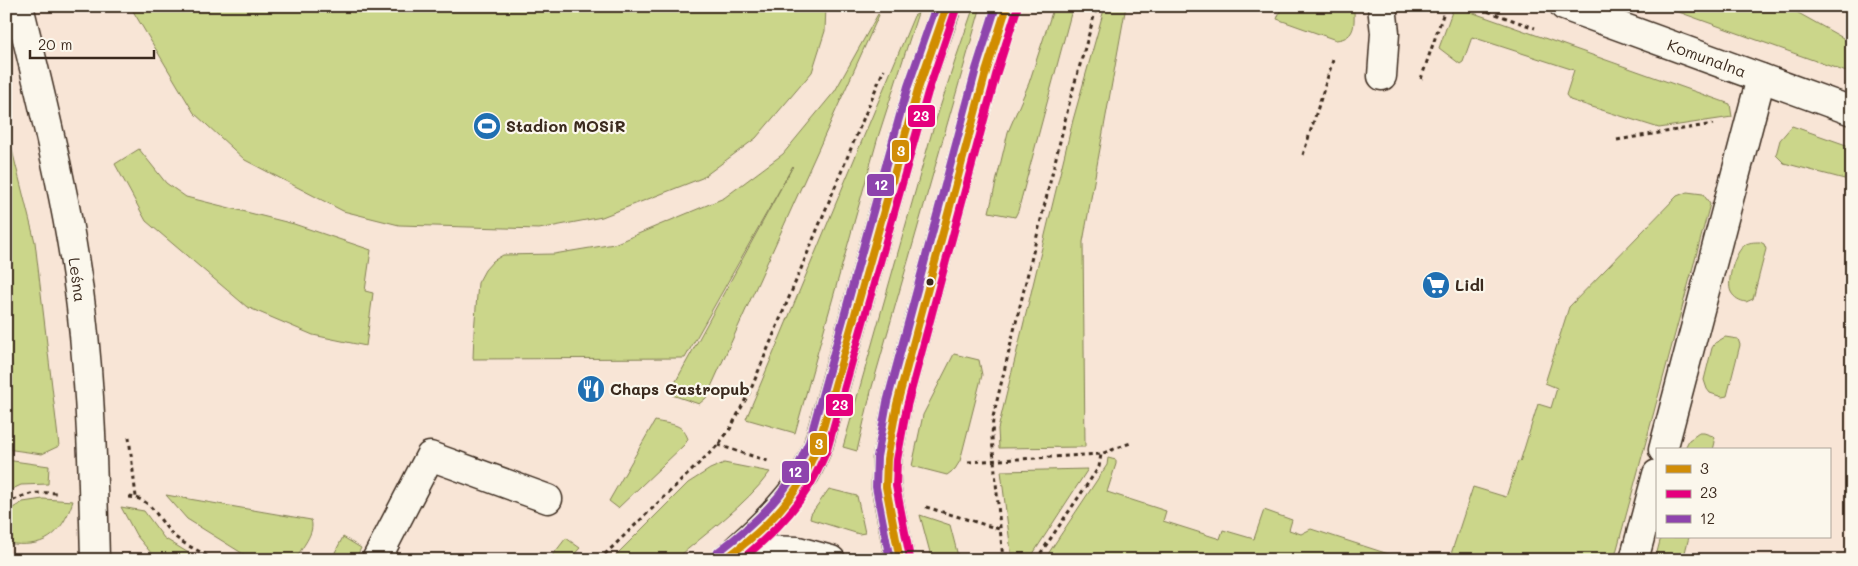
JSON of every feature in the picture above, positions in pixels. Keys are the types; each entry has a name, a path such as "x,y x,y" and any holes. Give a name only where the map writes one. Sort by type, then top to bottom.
{"main road":[{"name":"Leśna","path":"19,6 68,219 81,306 94,473 95,560"},
{"path":"725,559 766,524 788,498 806,472 818,446 918,89 947,6"},
{"path":"900,560 886,488 887,458 897,404 986,72 1007,6"},
{"path":"1382,6 1385,33 1382,76"},
{"name":"Komunalna","path":"1564,6 1852,111"},
{"path":"1664,448 1761,78"},
{"path":"376,560 430,456 548,499"},
{"path":"1634,560 1656,478"},
{"path":"725,559 760,550 798,551 831,560"}],"path":[{"path":"1003,560 992,438 992,416 1071,96 1097,6"},
{"path":"1421,79 1446,6"},
{"path":"1303,155 1333,60"},
{"path":"599,560 718,445 730,429 751,389 888,61"},
{"path":"1616,140 1751,118"},
{"path":"130,442 136,497 147,502 162,523 176,537 215,560"},
{"path":"968,462 1100,454 1133,442"},
{"path":"1036,560 1099,467 1100,454"},
{"path":"6,504 24,494 43,492"}],"green space":[{"name":"Stadion MOSiR","path":"130,6 826,6 825,31 812,72 756,138 702,178 602,217 539,229 399,225 343,211 245,160 194,113"},
{"path":"974,6 981,6 872,387 857,451 843,447 932,132"},
{"path":"1054,6 1073,6 1018,211 1015,217 989,212 1008,132 1029,83"},
{"path":"1105,6 1126,6 1083,242 1085,447 999,448 998,429 1073,120"},
{"path":"1282,6 1354,6 1353,29 1348,36 1336,40 1277,19"},
{"path":"1454,6 1730,104 1732,117 1659,128 1570,100 1566,95 1574,70 1472,37 1463,62 1460,64 1439,48"},
{"path":"1662,6 1790,6 1794,8 1793,10 1852,43 1852,74"},
{"path":"918,13 878,137 795,433 746,419 914,16"},
{"path":"878,14 706,398 699,404 669,394 793,166 685,358 473,359 478,283 485,270 493,261 503,255 554,254 614,244 724,198 783,154 835,91"},
{"path":"6,126 35,242 59,446 42,454 6,449"},
{"path":"1792,126 1852,147 1852,181 1784,163 1776,155 1780,140"},
{"path":"139,149 166,183 186,197 294,224 371,250 365,291 373,293 366,346 313,335 247,307 146,221 115,164"},
{"path":"1687,192 1703,194 1710,204 1614,560 1449,560 1473,487 1506,497 1518,461 1520,462 1538,404 1551,408 1557,388 1545,383 1569,307 1677,196"},
{"path":"1760,242 1764,244 1766,249 1753,299 1744,302 1735,298 1731,292 1732,267 1741,248 1750,243"},
{"path":"1725,337 1738,339 1740,345 1727,396 1722,397 1710,393 1704,380 1712,348 1715,343"},
{"path":"954,354 979,360 982,375 960,461 955,469 947,475 912,466 923,415"},
{"path":"655,421 679,427 688,439 618,508 609,501"},
{"path":"1699,433 1704,433 1713,436 1715,442 1714,448 1685,448 1689,440"},
{"path":"1108,458 1116,460 1116,464 1107,492 1166,511 1163,521 1220,539 1223,530 1254,539 1264,510 1292,520 1289,530 1301,534 1311,529 1407,560 1044,560 1107,465"},
{"path":"6,460 49,466 48,484 21,485 6,492"},
{"path":"724,463 770,472 749,496 675,560 611,560 688,483 710,469"},
{"path":"1088,469 1029,560 1012,560 1001,471"},
{"path":"829,489 857,496 865,533 859,534 810,519 811,514"},
{"path":"166,495 311,520 310,535 295,560 253,560 187,519"},
{"path":"43,499 73,501 63,523 57,531 41,542 31,544 6,543 6,512 23,502"},
{"path":"121,507 144,511 164,538 200,560 157,560 136,535"},
{"path":"920,515 950,525 959,560 932,560"},
{"path":"343,537 361,548 355,560 331,560"},
{"path":"566,538 580,548 569,560 549,560"},
{"path":"1661,538 1689,538 1683,560 1655,560"}],"transit line":[{"name":"12","path":"718,552 749,527 785,489 797,469 809,442 908,86 936,6"},
{"name":"3","path":"724,560 756,534 785,504 803,477 818,446 918,89 947,6"},
{"name":"12","path":"890,560 876,487 877,457 887,402 976,69 996,6"},
{"name":"3","path":"900,560 886,487 887,459 897,404 986,72 1007,6"},
{"name":"23","path":"741,560 769,535 794,508 811,483 827,450 928,92 956,9"},
{"name":"23","path":"910,558 896,486 897,460 907,406 996,75 1017,9"}],"place":[{"name":"Stadion MOSiR","path":"487,126"},
{"name":"Lidl","path":"1436,285"},
{"name":"Chaps Gastropub","path":"591,389"}]}
